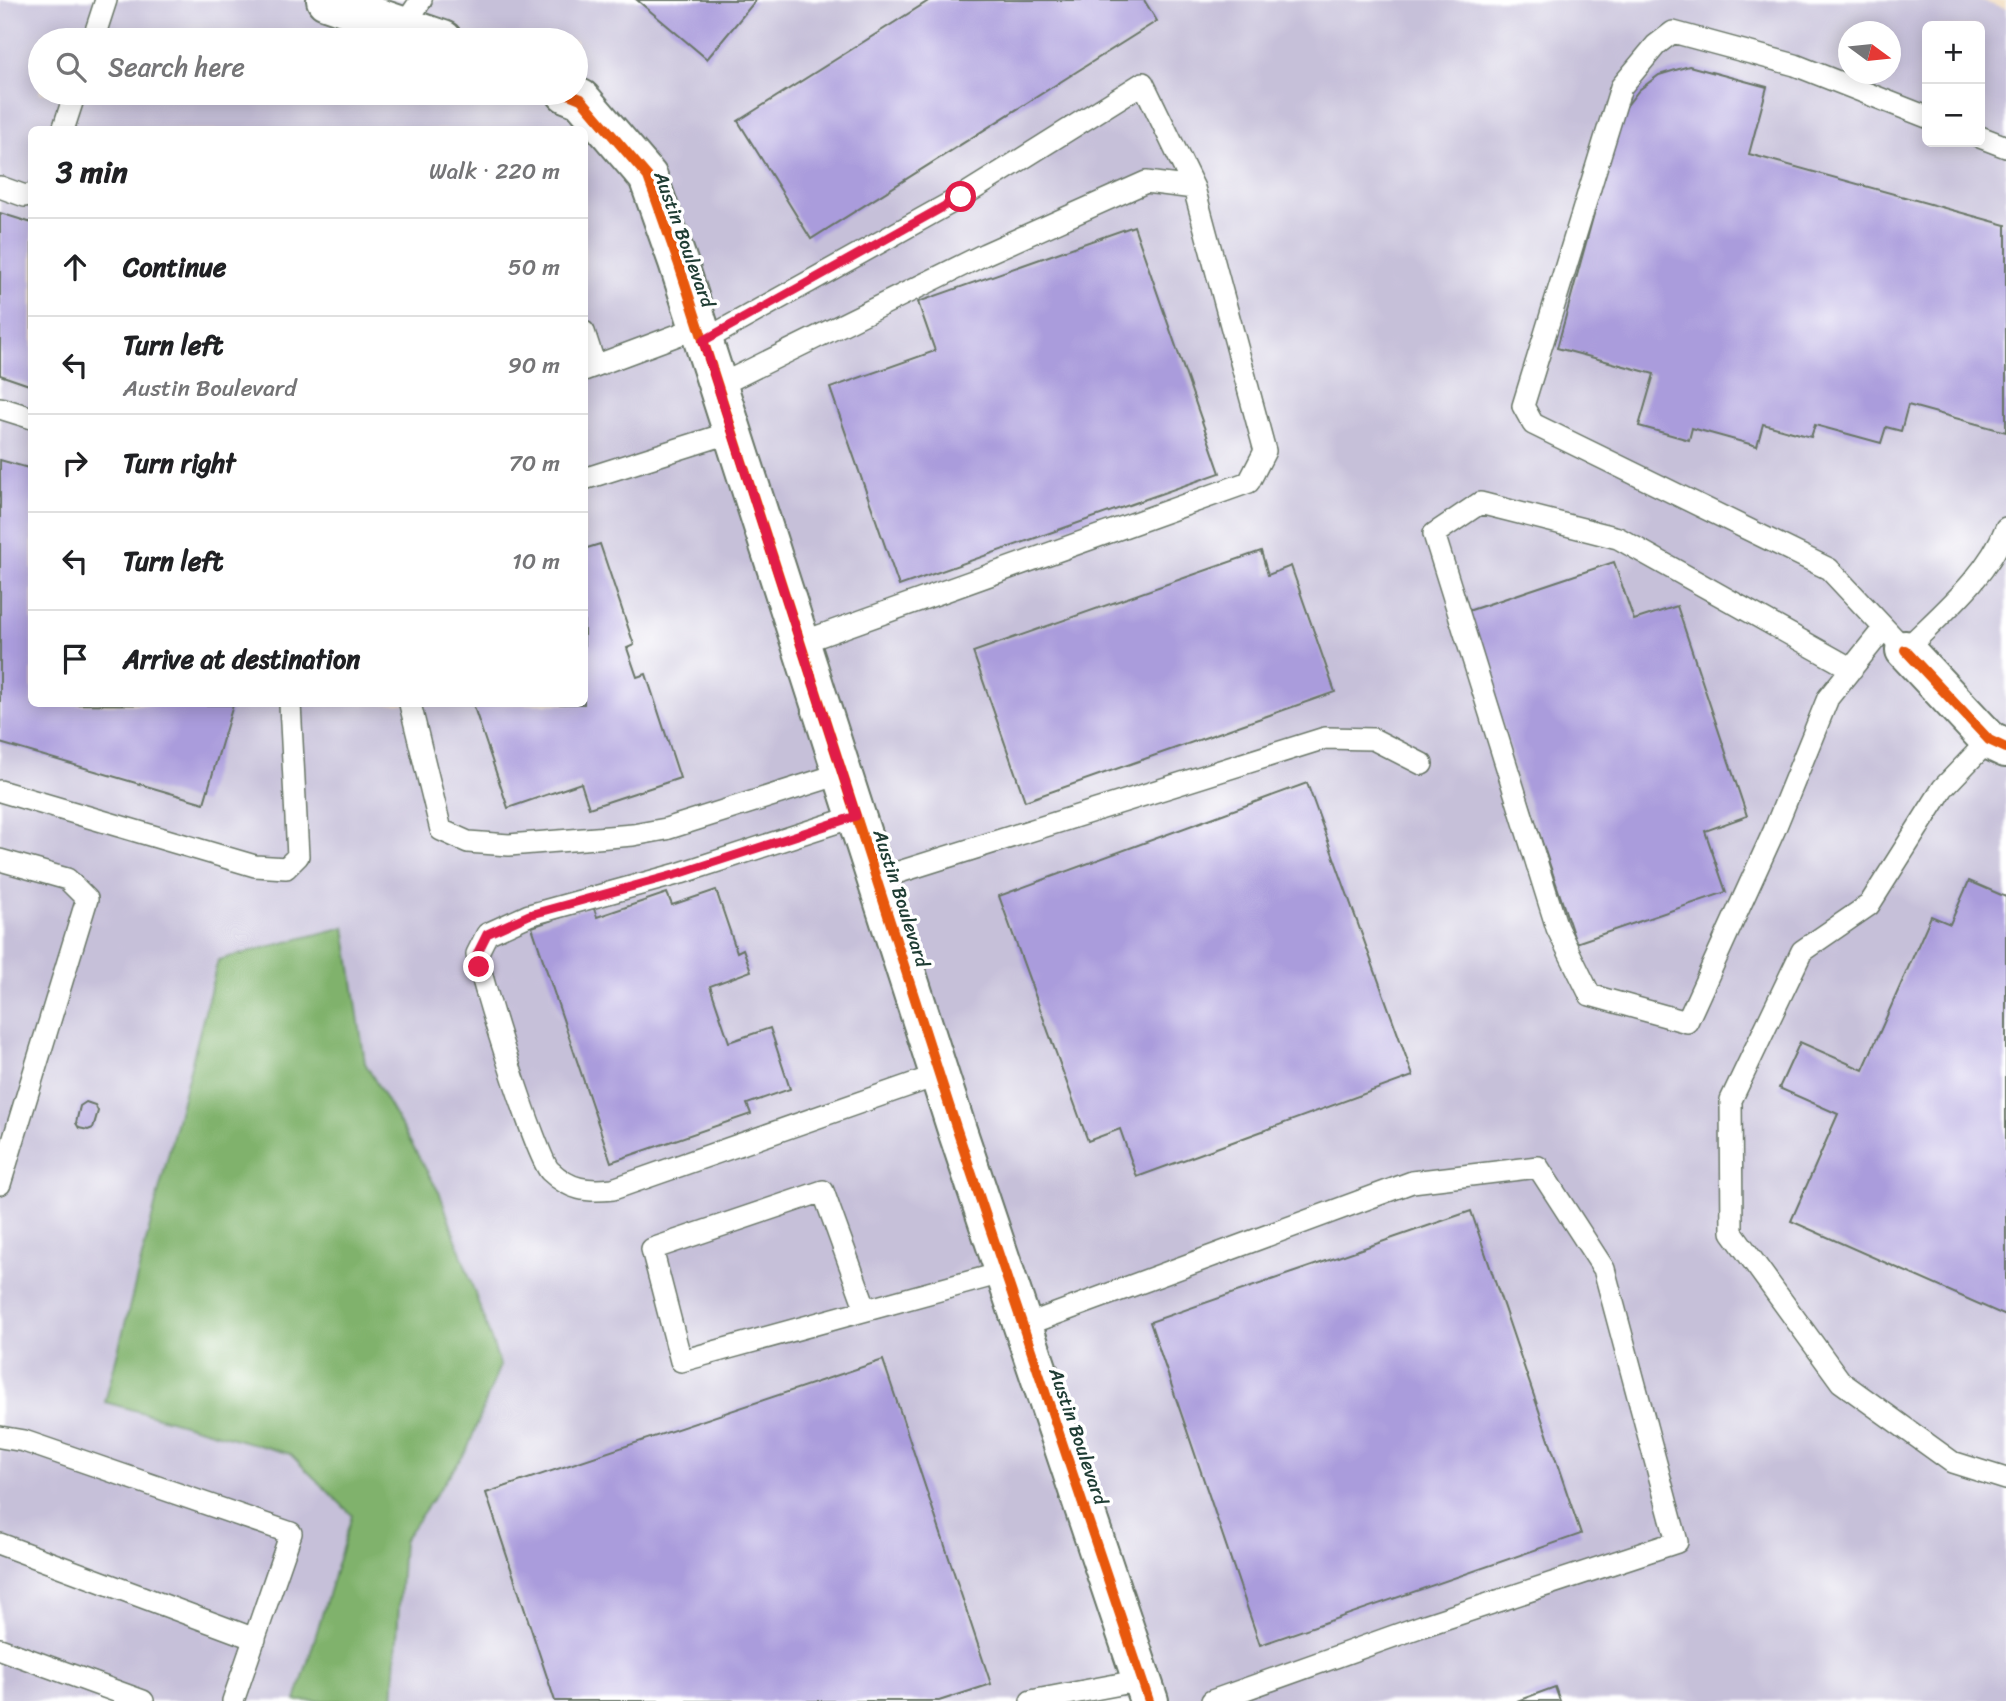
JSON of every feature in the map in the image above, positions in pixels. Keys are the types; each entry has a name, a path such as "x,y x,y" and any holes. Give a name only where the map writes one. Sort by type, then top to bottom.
{"street":[{"path":"326,0 412,13 429,28"},
{"name":"Austin Boulevard","path":"586,105 648,177 1005,1272 1146,1690"},
{"path":"1895,639 1997,744"}],"lane":[{"path":"97,28 106,0"},
{"path":"1895,639 1829,569 1533,424 1523,406 1621,87 1656,45 1673,32 1795,65 1922,115"},
{"path":"590,368 701,334 961,197 1143,83 1194,188 1265,451 1249,482 800,643"},
{"path":"64,126 71,105"},
{"path":"1985,139 2006,147"},
{"path":"718,386 985,254 1146,182 1194,188"},
{"path":"0,187 28,195"},
{"path":"0,408 28,417"},
{"path":"588,478 732,432"},
{"path":"1852,669 1618,538 1480,503 1434,534 1557,928 1590,995 1687,1022 1774,831 1828,698 1852,669 1962,593 1999,545 2006,528"},
{"path":"0,791 256,866 286,868 298,856 290,707"},
{"path":"411,707 441,830 468,842 509,845 666,829 843,774"},
{"path":"877,879 1325,738 1373,738 1422,764"},
{"path":"1997,744 1943,788 1869,905 1802,951 1731,1100 1732,1232 1841,1382 1952,1462 2006,1479"},
{"path":"856,816 681,873 529,915 487,934 477,954 494,1018 547,1169 569,1187 588,1192 613,1189 941,1074"},
{"path":"0,860 67,879 88,899 0,1184"},
{"path":"1023,1326 1412,1182 1538,1167 1604,1269 1677,1542 1422,1626 1212,1701"},
{"path":"866,1310 823,1191 652,1249 681,1361 1005,1272"},
{"path":"0,1437 24,1441 291,1533 233,1701"},
{"path":"0,1544 255,1639"},
{"path":"0,1649 143,1701"},
{"path":"1031,1701 1146,1690"}],"shaded area":[{"path":"0,0 1977,0 2006,9 2006,1701 0,1701"}],"green space":[{"path":"345,927 365,1063 440,1194 500,1365 467,1450 403,1541 393,1701 296,1701 352,1515 290,1454 105,1402 218,960"}],"building":[{"path":"637,0 756,0 707,59"},
{"path":"930,0 1144,0 1157,21 811,239 738,121"},
{"path":"1689,66 1767,87 1749,154 2006,225 2006,432 1908,405 1901,431 1886,427 1881,443 1815,425 1811,437 1763,424 1757,446 1692,428 1689,440 1639,426 1654,374 1557,348 1622,112 1639,90 1659,75"},
{"path":"0,213 28,222 28,385 0,375"},
{"path":"1134,226 1220,473 899,586 830,388 935,351 918,302"},
{"path":"0,460 28,468 28,707 232,707 204,803 0,743"},
{"path":"600,544 634,645 627,648 637,677 646,674 680,778 589,808 581,783 508,808 474,707 588,707 588,548"},
{"path":"1261,551 1268,575 1291,566 1335,692 1025,801 973,652"},
{"path":"1614,562 1634,620 1677,606 1747,816 1705,831 1726,892 1576,943 1465,612"},
{"path":"1307,783 1413,1076 1137,1177 1120,1129 1088,1141 999,896"},
{"path":"1969,881 2006,897 2006,1316 1791,1221 1838,1114 1779,1088 1800,1042 1863,1070 1931,916 1950,924"},
{"path":"716,890 737,952 743,949 751,971 710,986 729,1042 770,1028 790,1089 747,1104 751,1114 611,1162 532,927 593,906 597,917 667,893 672,905"},
{"path":"86,1102 95,1105 98,1111 93,1128 88,1130 79,1128 76,1123 80,1106"},
{"path":"1471,1211 1581,1534 1260,1645 1150,1322"},
{"path":"883,1360 991,1684 939,1701 555,1701 486,1493"},
{"path":"1555,1687 1560,1701 1517,1701"}],"cycle path":[{"path":"586,105 648,177 678,262 957,1130 1149,1701"},
{"path":"1905,650 1989,740 2006,748"}],"route":[{"path":"479,967 477,954 487,934 529,915 681,873 856,816 703,341 794,293 961,197"}]}
